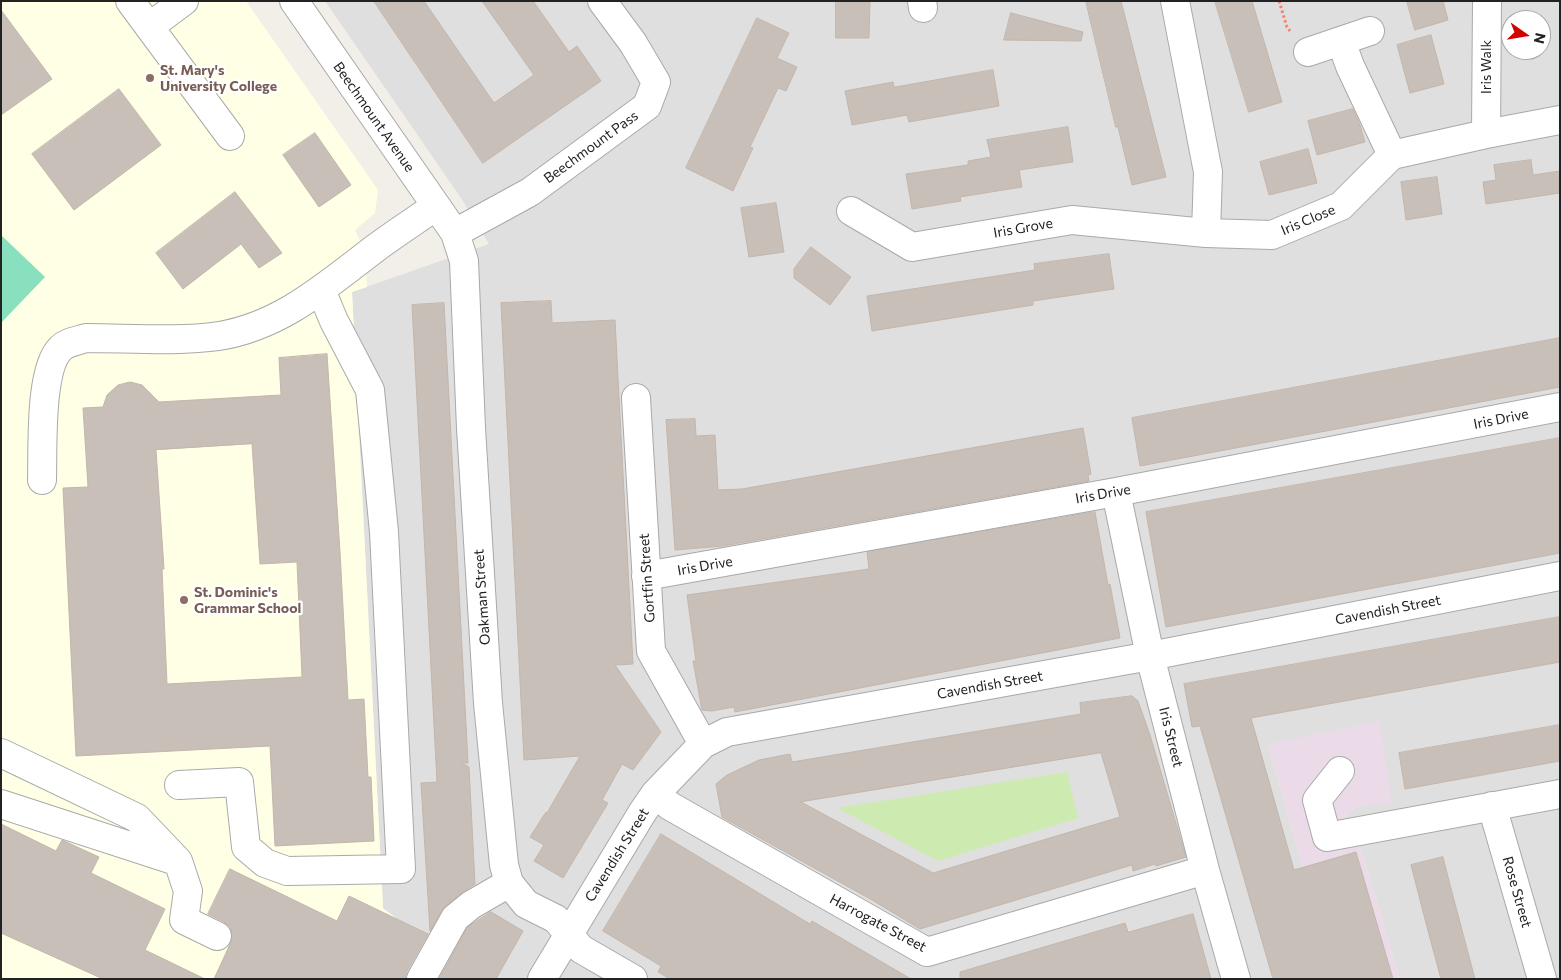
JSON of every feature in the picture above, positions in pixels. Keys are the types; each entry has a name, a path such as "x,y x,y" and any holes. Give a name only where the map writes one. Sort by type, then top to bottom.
{"street":[{"path":"130,1 230,136"},
{"path":"148,27 184,1"},
{"name":"Beechmount Avenue","path":"294,1 455,233"},
{"name":"Beechmount Pass","path":"455,233 530,192 647,106 656,82 633,43 602,1"},
{"path":"1175,1 1208,172 1206,233"},
{"name":"Iris Walk","path":"1486,134 1487,1"},
{"path":"1308,52 1370,31"},
{"path":"1341,41 1350,66 1392,155 1560,120"},
{"name":"Iris Close","path":"1206,233 1272,235 1341,206 1392,155"},
{"path":"42,480 45,393 52,359 61,348 86,338 188,338 220,336 268,322 322,290 377,247 436,206"},
{"name":"Iris Grove","path":"852,211 912,247 1072,220 1206,233"},
{"name":"Oakman Street","path":"455,233 464,261 471,428 488,703 504,865 509,883 526,904 556,919 581,949 633,979"},
{"path":"179,784 240,782 246,847 265,863 287,870 401,869 384,532 370,390 334,321 322,290"},
{"name":"Gortfin Street","path":"636,398 651,650 703,744"},
{"name":"Iris Drive","path":"646,576 1116,492 1560,407"},
{"name":"Iris Street","path":"1116,492 1150,656 1236,979"},
{"name":"Cavendish Street","path":"542,979 568,933 655,794 703,744 727,732 1150,656 1560,576"},
{"path":"1,753 137,818 178,861 188,892 184,920 217,936"},
{"path":"1340,771 1317,800 1327,837 1560,794"},
{"name":"Harrogate Street","path":"655,794 670,806 927,952 1206,870"},
{"path":"1,804 178,861"},
{"name":"Rose Street","path":"1492,806 1542,979"},
{"path":"421,979 455,918 471,905 509,883"}],"shaded area":[{"name":"St. Dominic's Grammar School","path":"1,1 246,1 378,190 375,213 355,230 365,252 367,287 352,292 383,908 418,935 395,979 1,979"},
{"path":"325,1 1560,1 1560,979 1400,979 1362,853 1344,817 1357,807 1268,744 1334,979 395,979 383,908 352,292 489,244 461,198"},
{"path":"1379,721 1392,803 1357,807 1344,817 1362,853 1400,979 1334,979 1268,744"}],"green space":[{"path":"1,235 45,277 1,323"},
{"path":"1067,772 1078,818 938,861 837,808"}],"building":[{"path":"374,1 424,1 494,103 534,75 482,1 533,1 569,52 577,46 601,81 483,163"},
{"path":"836,1 870,1 869,38 836,38"},
{"path":"1086,1 1121,1 1166,177 1132,185"},
{"path":"1215,1 1252,1 1282,102 1249,112"},
{"path":"1407,1 1443,1 1448,20 1415,30"},
{"path":"1,10 52,79 1,115"},
{"path":"1011,13 1083,32 1081,41 1004,40"},
{"path":"757,18 789,33 777,58 797,67 786,91 778,88 750,147 753,148 733,191 686,168"},
{"path":"1431,35 1444,84 1410,93 1397,45"},
{"path":"993,70 999,106 909,122 907,115 852,125 845,91 893,82 894,87"},
{"path":"119,89 161,145 74,210 32,154"},
{"path":"1353,109 1365,142 1317,155 1308,121"},
{"path":"1068,127 1073,162 1019,170 1022,187 960,197 961,201 912,209 906,174 968,165 968,161 991,157 987,140"},
{"path":"315,133 351,185 319,207 283,155"},
{"path":"1308,149 1317,183 1269,195 1260,162"},
{"path":"1531,160 1533,175 1560,171 1560,193 1486,204 1483,182 1496,180 1494,165"},
{"path":"1437,177 1442,214 1406,220 1401,182"},
{"path":"235,192 282,253 259,268 241,244 183,289 156,253"},
{"path":"776,203 784,252 749,257 741,208"},
{"path":"811,247 851,277 830,305 794,278 794,269"},
{"path":"1109,254 1114,289 1033,301 1033,305 872,331 867,296 1035,270 1034,264"},
{"path":"551,301 552,323 615,320 633,664 615,665 661,732 633,770 622,764 602,800 608,803 563,878 534,861 544,845 530,837 547,813 580,756 524,760 501,303"},
{"path":"444,303 468,763 462,763 469,767 475,884 445,906 430,931 421,783 437,782 412,305"},
{"path":"1560,338 1560,387 1140,466 1132,418"},
{"path":"327,354 348,700 364,699 368,777 371,777 374,841 275,846 270,746 76,756 63,488 88,487 83,408 103,407 107,395 118,385 130,382 142,385 159,402 281,395 279,358","holes":["252,444 260,564 297,562 302,677 167,684 162,569 164,569 156,450"]},
{"path":"695,419 696,436 715,435 718,490 742,489 1083,428 1091,474 1088,475 1089,481 723,546 675,550 666,420"},
{"path":"1560,438 1560,553 1166,627 1146,512"},
{"path":"1095,512 1120,638 735,712 734,707 712,711 702,710 693,661 696,661 687,595 869,569 867,552"},
{"path":"1560,617 1560,662 1251,718 1294,870 1356,852 1393,979 1273,979 1200,726 1192,727 1184,684"},
{"path":"1132,696 1138,701 1186,857 1133,871 1132,865 920,929 872,900 722,817 716,784 727,775 759,760 790,754 792,762 1081,714 1080,703","holes":["1101,753 1120,817 933,873 801,802"]},
{"path":"1560,725 1560,761 1405,789 1399,753"},
{"path":"1,824 56,851 62,840 99,857 91,873 165,909 145,950 205,979 103,979 1,933"},
{"path":"661,834 810,924 812,921 911,979 670,979 658,972 661,966 603,931"},
{"path":"1443,857 1475,979 1441,979 1427,927 1411,865"},
{"path":"230,869 337,921 349,896 428,934 407,971 405,979 214,979 231,942 232,934 230,927 224,922 208,914"},
{"path":"491,912 523,931 496,979 439,979 467,928"},
{"path":"1193,914 1211,979 960,979 960,972 1125,923 1128,932"}],"place":[{"name":"St. Mary's University College","path":"150,78"},
{"name":"St. Dominic's Grammar School","path":"184,600"}]}
